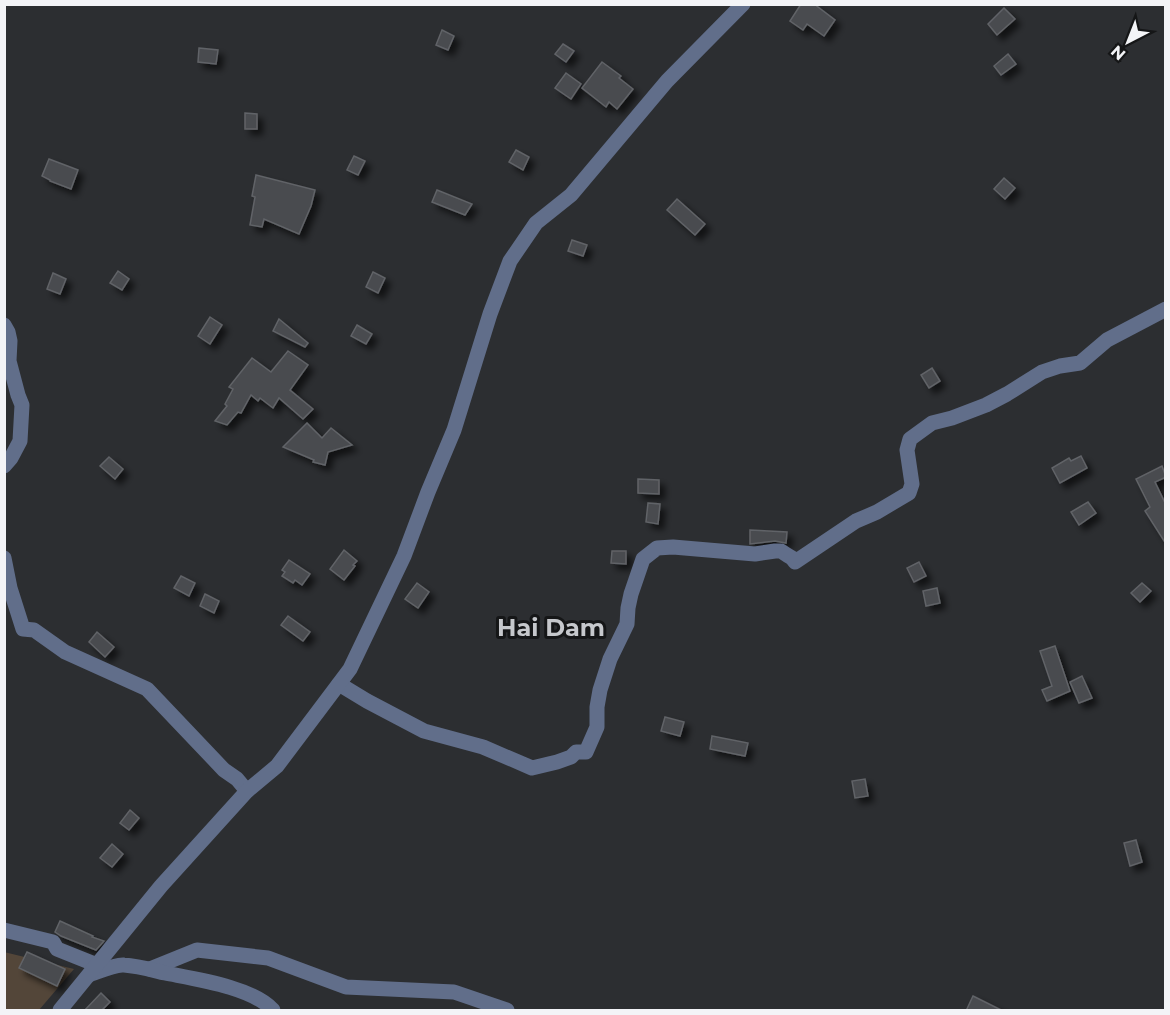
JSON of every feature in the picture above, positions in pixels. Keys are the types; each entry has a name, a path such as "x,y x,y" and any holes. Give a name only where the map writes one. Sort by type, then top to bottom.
{"street":[{"path":"60,1011 161,886 247,791 277,766 350,669 404,556 454,430 490,314 510,261 536,223 571,195 668,81 743,4"},
{"path":"339,684 424,731 483,747 532,768 571,757 576,752 586,752 597,727 600,690 610,659 627,624 631,594 643,559 657,548 674,547 755,554 781,551 795,562 856,521 877,512 909,493 912,484 907,450 910,439 932,423 986,405 1042,372 1080,363 1107,340 1166,309"},
{"path":"4,325 10,341 9,361 22,405 20,441 4,466"},
{"path":"4,558 10,588 23,629 34,630 65,652 147,689 247,791"},
{"path":"4,930 53,942 57,949 93,970 122,964 228,986 269,1005 273,1011"},
{"path":"150,969 197,950 268,958 346,987 454,992 507,1011"}],"shaded area":[{"path":"4,952 74,969 39,1010 5,1010"}],"building":[{"path":"801,4 814,4 835,20 824,36 807,24 803,30 790,21"},
{"path":"1004,8 1015,19 997,35 988,24"},
{"path":"442,30 454,36 448,50 436,45"},
{"path":"563,44 574,51 566,62 555,54"},
{"path":"199,48 218,50 216,64 198,62"},
{"path":"1008,54 1016,64 1001,75 994,66"},
{"path":"602,62 621,76 619,78 633,89 617,109 609,102 606,107 582,88"},
{"path":"566,73 581,84 571,99 555,88"},
{"path":"245,113 257,114 257,129 245,129"},
{"path":"516,150 529,157 523,170 509,162"},
{"path":"354,156 365,161 358,175 347,170"},
{"path":"49,159 78,170 71,189 42,176"},
{"path":"256,175 315,190 299,234 264,219 262,227 250,225"},
{"path":"1004,178 1015,188 1005,199 994,189"},
{"path":"437,190 472,204 465,215 432,202"},
{"path":"677,199 705,224 695,235 667,210"},
{"path":"572,240 587,245 583,256 568,251"},
{"path":"118,271 129,279 122,290 110,283"},
{"path":"373,272 385,278 378,293 366,287"},
{"path":"53,273 66,279 60,294 47,289"},
{"path":"210,317 222,325 210,344 198,336"},
{"path":"279,319 308,343 305,347 273,331"},
{"path":"357,325 372,334 366,344 351,336"},
{"path":"288,351 308,365 290,390 313,409 303,419 279,398 273,408 260,398 258,401 251,395 241,413 238,412 227,425 215,421 227,406 225,404 233,389 229,387 252,358 271,372"},
{"path":"932,368 940,381 929,388 921,375"},
{"path":"307,423 322,438 331,428 352,445 328,452 325,465 313,462 314,460 283,447"},
{"path":"1081,456 1087,468 1060,483 1052,468 1069,458 1071,461"},
{"path":"109,457 123,469 115,479 100,466"},
{"path":"1162,466 1166,477 1155,482 1166,505 1166,544 1145,511 1150,507 1136,479"},
{"path":"638,479 659,480 659,494 638,493"},
{"path":"1088,502 1096,513 1079,525 1071,512"},
{"path":"648,503 660,504 658,524 646,522"},
{"path":"750,530 787,532 786,543 775,541 750,544"},
{"path":"344,550 357,561 344,580 330,569"},
{"path":"612,551 626,551 626,564 611,563"},
{"path":"289,560 310,574 302,585 295,580 293,583 282,576 285,572 282,570"},
{"path":"919,562 926,576 914,582 907,568"},
{"path":"181,576 195,583 189,596 174,588"},
{"path":"417,583 429,592 418,608 405,599"},
{"path":"1142,583 1151,591 1140,602 1131,593"},
{"path":"937,588 940,603 926,606 923,591"},
{"path":"205,594 219,601 214,613 200,606"},
{"path":"288,616 310,632 303,641 281,625"},
{"path":"97,632 114,647 105,657 89,642"},
{"path":"1055,646 1070,691 1047,701 1042,690 1052,686 1040,651"},
{"path":"1082,676 1092,698 1079,703 1070,682"},
{"path":"665,717 684,722 680,736 661,731"},
{"path":"712,736 748,743 745,756 710,749"},
{"path":"865,779 868,796 855,798 852,781"},
{"path":"130,810 139,818 129,830 120,823"},
{"path":"1136,840 1142,862 1130,866 1124,843"},
{"path":"112,844 123,854 112,867 100,858"},
{"path":"60,921 104,941 96,950 61,936 55,932"},
{"path":"27,952 65,969 57,986 19,968"},
{"path":"101,993 110,1002 101,1011 84,1011"},
{"path":"973,996 1003,1011 966,1011"}],"district":[{"name":"Hai Dam","path":"551,628"}]}
